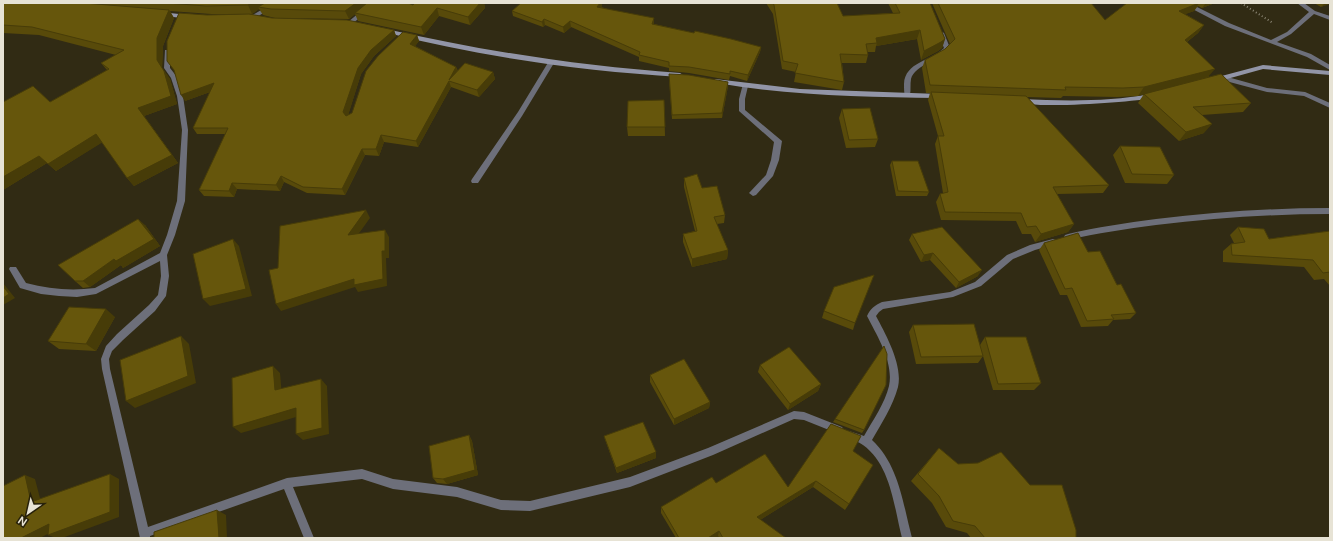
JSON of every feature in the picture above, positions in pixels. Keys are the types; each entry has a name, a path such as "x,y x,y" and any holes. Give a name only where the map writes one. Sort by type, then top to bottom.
{"street":[{"path":"250,17 276,3"},
{"path":"347,23 375,3"},
{"path":"1184,3 1271,42 1317,58 1330,68"},
{"path":"1300,3 1313,12 1330,18"},
{"path":"1271,42 1289,33 1313,12"},
{"path":"154,14 179,19 194,17"},
{"path":"250,17 268,20"},
{"path":"347,23 358,24"},
{"path":"907,95 908,78 914,69 943,54 947,48 939,29"},
{"path":"380,30 400,38 577,67 636,73 689,76"},
{"path":"170,41 167,47 167,68 174,77 180,96 185,130 181,201 171,235 163,255 165,276 162,296 152,308 109,349 105,359 126,459 145,535 287,483 362,474 393,484 457,492 501,505 530,506 630,482 710,452 794,415 804,416 866,441 878,452 888,471 907,538"},
{"path":"475,181 520,114 551,63"},
{"path":"1211,81 1263,67 1330,73"},
{"path":"1224,78 1267,90 1305,94 1330,106"},
{"path":"710,80 745,86 862,95 944,96"},
{"path":"745,86 742,99 742,111 778,141 770,176 753,193"},
{"path":"1010,100 1048,103 1088,102 1138,99 1160,93"},
{"path":"866,441 882,414 894,381 886,342 871,316 876,309 882,306 950,295 978,284 1010,257 1033,247 1099,229 1245,212 1330,211"},
{"path":"13,269 24,286 49,293 84,293 96,291 163,255"},
{"path":"287,483 309,538"}],"path":[{"path":"1241,3 1289,33"}],"building":[{"path":"3,3 84,3 169,10 157,38 157,60 164,71 171,96 138,108 172,155 127,178 96,134 48,164 39,156 3,177 3,102 33,86 50,102 109,69 101,63 124,50 32,27 3,25"},
{"path":"167,3 252,3 248,5 206,6"},
{"path":"265,3 356,3 345,11 271,9 258,7"},
{"path":"367,3 408,3 413,5 415,3 480,3 468,17 437,8 421,27 355,13"},
{"path":"521,3 600,3 597,7 654,18 652,24 694,33 695,31 761,47 748,75 730,71 730,74 689,67 669,66 669,62 639,55 640,52 570,21 563,27 544,19 542,22 512,11"},
{"path":"773,3 837,3 843,16 900,13 895,3 930,3 945,39 924,51 920,30 876,38 877,43 866,44 868,55 840,54 844,82 795,73 798,64 783,61"},
{"path":"938,3 1091,3 1105,20 1127,3 1199,3 1179,11 1204,25 1185,40 1215,69 1144,87 1065,87 1066,90 930,85 925,60 945,49 955,39"},
{"path":"179,13 207,15 249,14 272,18 347,20 394,30 371,50 358,68 343,112 346,116 352,113 366,71 378,56 403,32 417,35 410,44 456,67 449,80 465,63 493,72 477,90 449,81 416,141 381,135 376,149 362,149 342,189 303,187 281,176 276,185 232,183 229,191 199,190 228,128 193,128 214,83 181,95 174,70 167,61 167,41"},
{"path":"669,74 689,75 728,82 722,113 672,115"},
{"path":"1221,74 1251,103 1193,107 1212,124 1186,132 1144,94"},
{"path":"931,92 1026,96 1109,185 1053,187 1074,224 1041,234 1036,226 1027,227 1021,213 945,212 940,194 948,192 938,136 944,136"},
{"path":"664,100 665,127 627,127 628,101"},
{"path":"870,108 878,139 849,140 842,109"},
{"path":"1120,146 1160,147 1174,175 1132,174"},
{"path":"892,161 918,161 929,192 898,191"},
{"path":"697,174 702,188 717,186 725,215 714,217 728,250 692,259 683,234 697,231 684,178"},
{"path":"366,210 348,235 385,230 385,251 382,251 383,279 354,285 354,279 276,304 269,270 278,268 280,226"},
{"path":"138,219 154,239 116,261 114,259 83,281 75,281 58,265"},
{"path":"942,227 982,270 959,282 933,253 924,255 912,234"},
{"path":"1238,227 1264,229 1269,239 1330,231 1330,272 1323,273 1313,260 1232,255 1231,244 1245,242"},
{"path":"1078,233 1088,252 1100,251 1117,285 1121,284 1136,313 1111,315 1114,319 1087,321 1072,288 1065,289 1044,243"},
{"path":"233,239 246,289 203,299 193,254"},
{"path":"874,275 855,323 824,311 834,287"},
{"path":"3,286 9,294 3,298"},
{"path":"69,307 106,309 86,344 48,341"},
{"path":"974,324 983,356 921,357 913,325"},
{"path":"181,336 188,376 126,401 120,360"},
{"path":"985,337 1026,337 1041,383 998,384"},
{"path":"884,346 887,354 886,385 864,430 835,419"},
{"path":"789,347 821,384 790,404 760,365"},
{"path":"684,359 710,402 674,419 650,375"},
{"path":"273,366 275,390 321,379 322,428 296,434 296,408 233,427 232,378"},
{"path":"643,422 656,452 616,468 604,436"},
{"path":"831,424 861,436 853,451 873,465 849,504 816,481 757,517 786,538 723,538 719,531 708,538 679,538 661,507 712,477 716,483 765,454 788,487"},
{"path":"469,435 475,470 443,479 433,478 429,446"},
{"path":"939,448 958,464 978,463 1001,452 1030,485 1062,485 1076,530 1076,538 985,538 975,526 953,521 939,496 918,474"},
{"path":"110,474 110,512 48,535 49,524 21,538 3,538 3,486 25,475 31,502"},
{"path":"217,510 219,538 154,538 154,532"}]}
